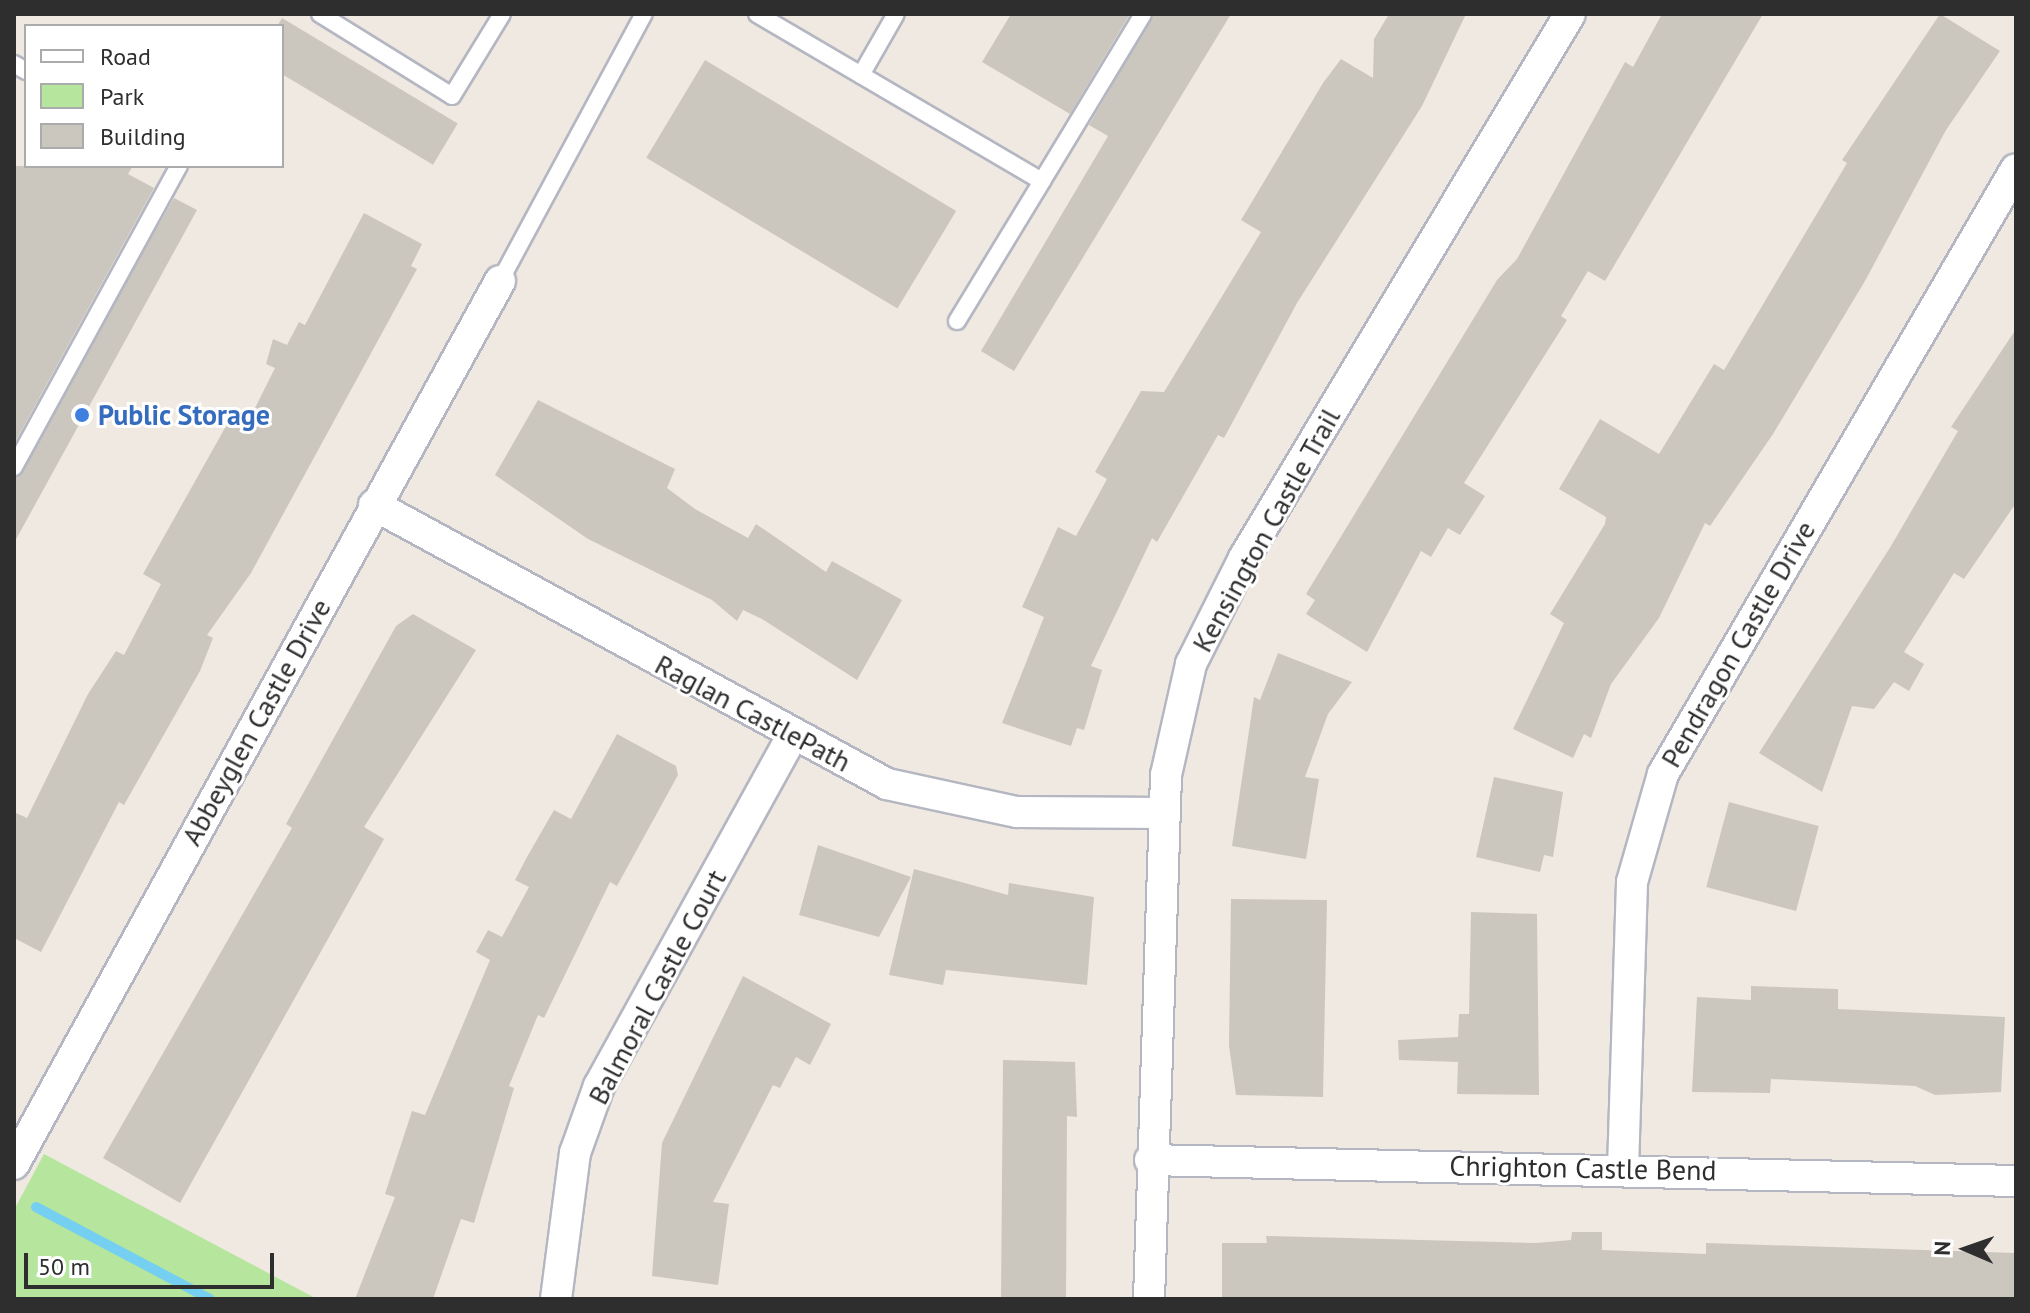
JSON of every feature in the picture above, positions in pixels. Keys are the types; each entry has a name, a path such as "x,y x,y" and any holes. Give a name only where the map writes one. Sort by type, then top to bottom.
{"street":[{"name":"Kensington Castle Trail","path":"1149,1299 1150,1160 1164,813 1176,710 1210,622 1570,14"},
{"name":"Pendragon Castle Drive","path":"1623,1169 1632,882 1663,774 2016,169"},
{"name":"Abbeyglen Castle Drive","path":"14,1164 500,281"},
{"name":"Raglan CastlePath","path":"374,505 792,737 887,784 955,802 1017,812 1164,813"},
{"name":"Balmoral Castle Court","path":"556,1299 575,1153 599,1086 792,737"},
{"name":"Chrighton Castle Bend","path":"1150,1160 1623,1169 2016,1181"}],"lane":[{"path":"320,14 452,96 502,14"},
{"path":"500,281 644,14"},
{"path":"757,14 1042,181"},
{"path":"861,75 896,14"},
{"path":"957,321 1143,14"},
{"path":"14,467 178,168"}],"green space":[{"path":"44,1154 317,1299 14,1299 14,1210"}],"building":[{"path":"1011,14 1130,14 1070,114 982,62"},
{"path":"1154,14 1231,14 1014,371 981,351 1108,136 1089,125"},
{"path":"1389,14 1466,14 1422,106 1297,303 1224,438 1218,435 1157,542 1152,538 1091,666 1102,670 1084,730 1077,728 1071,746 1002,723 1044,617 1022,607 1058,527 1076,536 1107,479 1095,472 1141,391 1164,392 1261,232 1241,220 1323,83 1341,59 1373,78 1374,39"},
{"path":"1662,14 1763,14 1605,281 1588,271 1561,316 1567,320 1464,483 1485,496 1460,535 1448,528 1431,557 1421,551 1367,652 1306,614 1315,600 1306,594 1497,280 1517,259 1625,62 1633,67"},
{"path":"1940,14 2000,51 1946,130 1865,281 1773,434 1710,526 1705,523 1659,618 1611,684 1591,738 1584,734 1573,758 1513,729 1564,623 1550,614 1605,524 1606,517 1559,489 1600,419 1659,454 1714,364 1724,370 1847,163 1842,160"},
{"path":"282,18 458,124 433,165 284,75 284,24 278,24"},
{"path":"705,60 956,211 897,309 646,158"},
{"path":"14,166 132,168 128,174 154,188 14,444"},
{"path":"174,198 197,210 14,543 14,478"},
{"path":"364,213 422,244 411,266 417,269 251,573 207,635 213,638 200,671 124,805 119,802 41,952 14,938 14,812 27,818 88,694 116,651 124,655 161,584 143,574 235,410 250,418 275,368 266,364 273,339 287,345 299,322 305,325"},
{"path":"2016,329 2016,503 1964,579 1954,573 1904,652 1924,664 1909,691 1894,682 1874,709 1852,706 1822,792 1759,753 1891,546 1958,431 1951,427"},
{"path":"538,400 675,469 667,488 695,509 748,538 756,524 826,572 832,561 902,600 857,680 762,619 743,610 737,621 712,600 588,539 495,475"},
{"path":"413,614 476,650 364,827 384,839 180,1203 103,1158 292,828 286,824 396,626"},
{"path":"1278,653 1352,682 1328,714 1305,777 1319,779 1306,859 1232,846 1254,697 1260,700"},
{"path":"617,734 676,766 678,775 617,886 610,882 544,1018 538,1015 509,1086 514,1088 474,1223 461,1219 433,1299 355,1299 395,1197 385,1194 412,1111 425,1115 490,960 476,952 488,930 502,937 529,887 515,880 527,857 554,810 571,819"},
{"path":"1494,777 1563,792 1553,857 1544,855 1540,872 1476,857"},
{"path":"1729,802 1819,826 1796,911 1706,887"},
{"path":"818,845 911,877 879,937 799,915"},
{"path":"914,869 1008,895 1009,883 1094,897 1087,985 946,970 943,985 889,975"},
{"path":"1231,899 1327,900 1323,1097 1236,1095 1229,1046"},
{"path":"1471,912 1537,914 1539,1095 1457,1094 1458,1062 1399,1060 1398,1040 1458,1037 1459,1014 1469,1014"},
{"path":"743,976 831,1024 810,1065 796,1057 780,1088 773,1085 713,1202 729,1204 718,1285 652,1276 662,1143"},
{"path":"1751,986 1838,989 1838,1009 2005,1017 2001,1092 1935,1095 1915,1086 1771,1079 1770,1093 1692,1092 1697,997 1751,1000"},
{"path":"1003,1060 1075,1062 1077,1117 1067,1116 1066,1299 1001,1299"},
{"path":"1572,1232 1602,1232 1602,1250 1706,1254 1706,1243 2016,1253 2016,1299 1222,1299 1222,1243 1267,1243 1266,1236 1536,1243 1571,1240"}],"waterway":[{"path":"36,1207 210,1299"}],"place":[{"name":"Public Storage","path":"82,415"}]}
